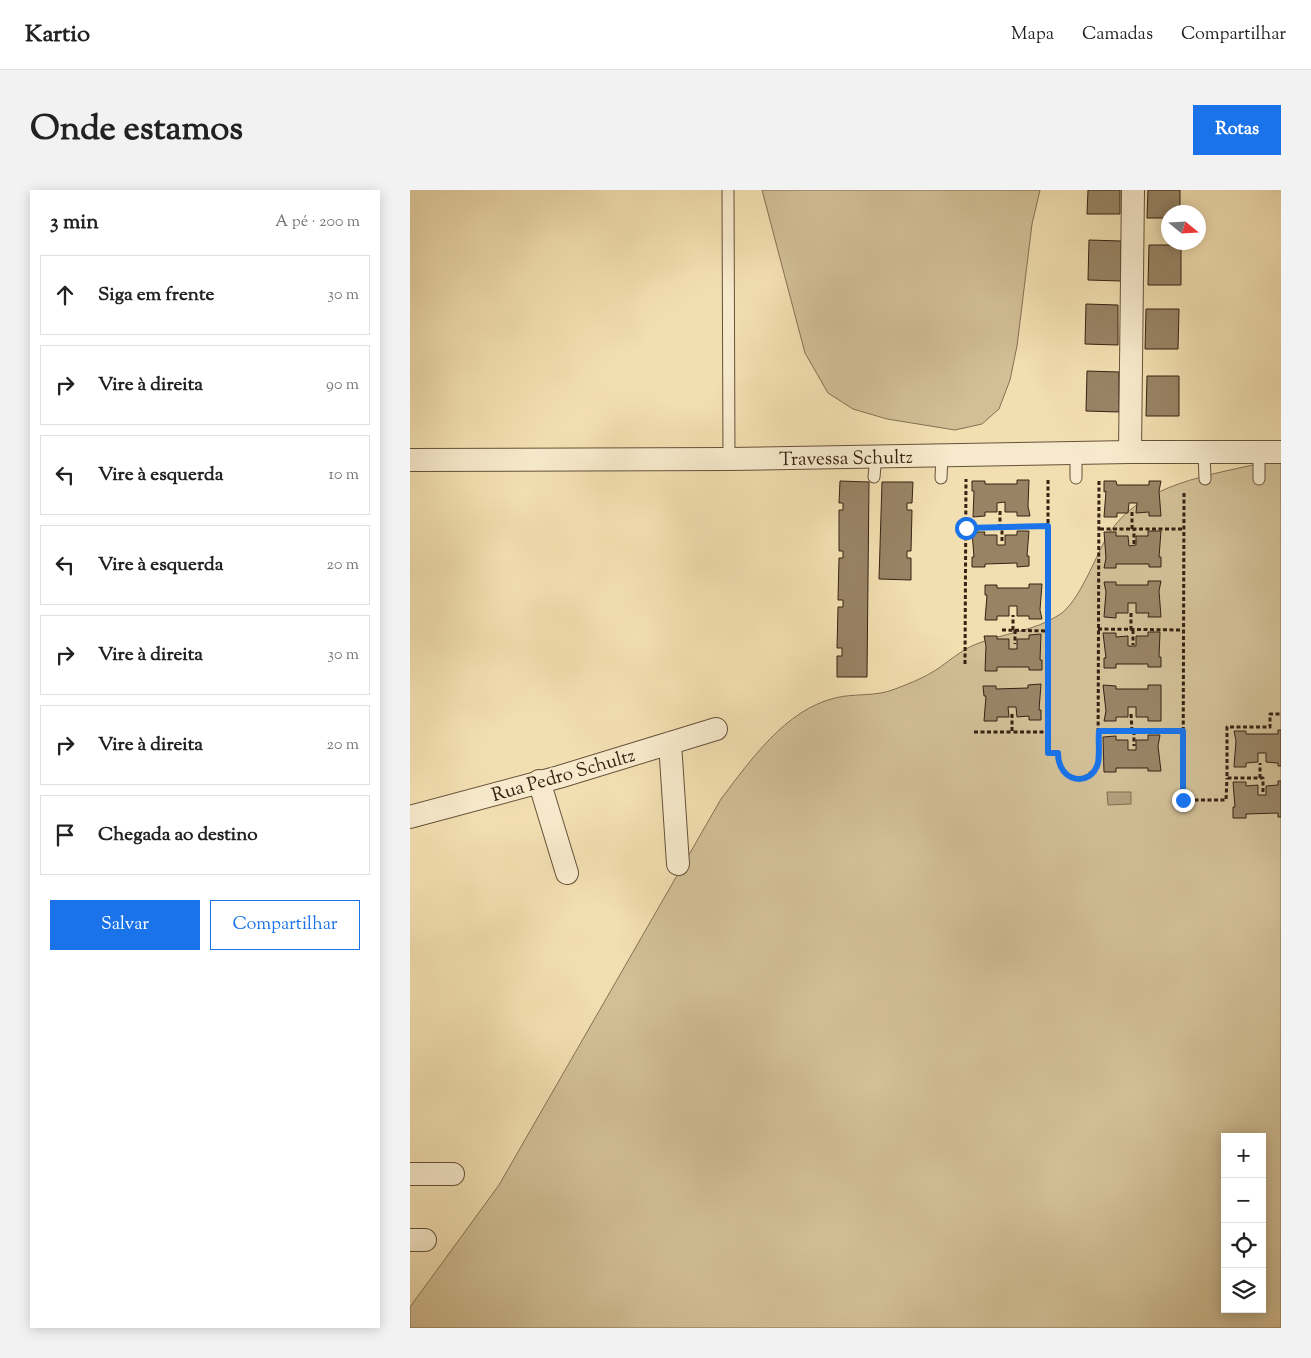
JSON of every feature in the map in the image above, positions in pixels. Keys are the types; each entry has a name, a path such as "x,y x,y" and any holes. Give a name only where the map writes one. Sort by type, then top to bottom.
{"street":[{"path":"1130,452 1132,190"},
{"name":"Travessa Schultz","path":"410,460 729,459 875,467 942,455 1281,452"},
{"name":"Rua Pedro Schultz","path":"410,817 716,729"},
{"path":"670,743 678,864"},
{"path":"539,781 567,872"},
{"path":"410,1174 453,1174"}],"lane":[{"path":"728,191 729,459"},
{"path":"1204,452 1205,479"},
{"path":"1258,452 1259,479"},
{"path":"1076,453 1076,478"},
{"path":"941,478 942,455"}],"path":[{"path":"965,664 966,479"},
{"path":"1048,480 1048,753 1058,753 1058,764 1062,772 1071,778 1082,778 1091,774 1098,764 1099,479"},
{"path":"1184,493 1182,630 1183,800 1226,800 1227,727 1270,727 1270,714 1281,714"},
{"path":"1000,511 1002,541"},
{"path":"1132,512 1134,544"},
{"path":"966,528 1048,526"},
{"path":"1100,528 1184,529"},
{"path":"1131,613 1133,645"},
{"path":"1013,615 1015,644"},
{"path":"1098,629 1182,630"},
{"path":"1002,630 1048,631"},
{"path":"1012,714 1012,732"},
{"path":"1132,714 1134,746"},
{"path":"1099,731 1183,731"},
{"path":"974,732 1048,732"},
{"path":"1260,762 1260,778"},
{"path":"1227,778 1263,778 1263,792"}],"shaded area":[{"path":"762,190 1040,190 1032,224 1017,346 1010,380 999,409 982,424 955,430 887,419 853,409 828,393 805,353"},
{"path":"1266,462 1281,462 1281,1328 410,1328 410,1307 499,1185 721,799 770,739 785,725 817,704 835,698 880,693 895,689 931,673 969,647 1028,629 1059,615 1066,609 1080,590 1108,535 1122,517 1139,503 1158,492 1201,477"},
{"path":"1107,792 1131,792 1131,804 1108,805"}],"building":[{"path":"1088,190 1120,190 1120,214 1087,214"},
{"path":"1148,190 1180,190 1180,205 1161,205 1161,218 1147,218"},
{"path":"1089,240 1121,241 1121,281 1088,280"},
{"path":"1149,245 1161,245 1161,250 1181,250 1181,285 1148,285"},
{"path":"1086,304 1118,305 1118,345 1085,344"},
{"path":"1146,309 1179,309 1178,349 1145,349"},
{"path":"1087,371 1119,372 1119,412 1086,411"},
{"path":"1147,376 1179,376 1179,416 1146,416"},
{"path":"1017,480 1029,480 1028,506 1030,516 1017,516 1017,512 1005,512 1005,502 997,503 997,512 985,512 985,516 973,517 974,491 972,491 972,481 985,481 985,484 1017,484"},
{"path":"840,481 869,482 867,677 837,677 837,656 842,656 842,648 837,648 838,607 843,607 843,600 838,600 839,558 843,558 843,551 839,551 839,510 843,510 843,503 839,503"},
{"path":"1104,481 1116,481 1117,485 1149,485 1149,481 1161,481 1159,491 1161,516 1149,516 1149,512 1136,513 1137,503 1129,503 1128,513 1117,513 1117,517 1104,517 1106,491 1104,492"},
{"path":"882,482 913,482 912,503 907,503 907,510 912,510 911,551 907,551 907,558 911,558 911,580 879,579"},
{"path":"1017,531 1029,531 1027,556 1029,556 1029,566 1017,567 1017,563 985,564 985,567 972,567 972,557 974,557 972,532 985,532 984,535 997,535 997,545 1005,545 1005,535 1017,535"},
{"path":"1148,531 1161,531 1159,557 1161,557 1161,567 1149,567 1149,564 1116,564 1116,568 1104,568 1106,558 1104,532 1116,532 1116,536 1128,536 1129,546 1136,545 1136,536 1148,536"},
{"path":"1148,581 1161,581 1159,591 1161,617 1148,617 1149,613 1136,613 1136,603 1128,603 1128,613 1116,613 1116,618 1104,617 1106,592 1104,582 1116,582 1116,585 1148,585"},
{"path":"1029,584 1042,584 1040,610 1042,619 1029,619 1029,616 1017,616 1017,606 1009,606 1009,616 997,616 997,620 985,620 987,595 985,595 985,585 997,585 997,588 1029,588"},
{"path":"1148,632 1160,632 1159,657 1161,657 1161,667 1148,667 1148,664 1116,664 1116,668 1104,668 1104,658 1106,658 1103,633 1116,633 1116,637 1128,636 1128,646 1136,646 1136,636 1148,636"},
{"path":"1041,634 1040,660 1042,660 1042,670 1029,670 1029,667 997,667 997,671 985,671 986,646 984,636 997,636 997,639 1009,639 1009,649 1017,649 1017,639 1029,639 1029,635"},
{"path":"1041,684 1039,710 1041,710 1041,720 1029,720 1029,716 1017,717 1016,707 1008,707 1009,717 997,717 997,721 984,721 986,696 984,696 983,686 996,686 996,689 1028,688 1028,685"},
{"path":"1103,685 1116,686 1116,689 1148,689 1148,685 1161,685 1161,721 1148,721 1148,717 1136,717 1136,707 1128,707 1128,717 1116,717 1116,721 1104,721 1106,711"},
{"path":"1278,730 1281,730 1281,766 1278,766 1278,763 1266,762 1266,753 1258,753 1258,762 1246,763 1246,767 1234,767 1236,741 1234,731 1246,731 1246,734 1278,734"},
{"path":"1148,735 1160,735 1158,746 1161,771 1148,771 1148,768 1116,768 1116,772 1104,772 1103,737 1116,736 1116,740 1128,740 1128,750 1136,750 1136,740 1148,740"},
{"path":"1278,781 1281,781 1281,817 1278,817 1278,813 1246,814 1246,818 1233,818 1233,807 1235,807 1233,782 1246,782 1246,786 1258,785 1258,795 1266,795 1266,786 1278,785"}],"route":[{"path":"966,528 1048,526 1048,753 1058,753 1058,764 1062,772 1071,778 1082,778 1091,774 1098,764 1099,731 1183,731 1183,800"}]}
